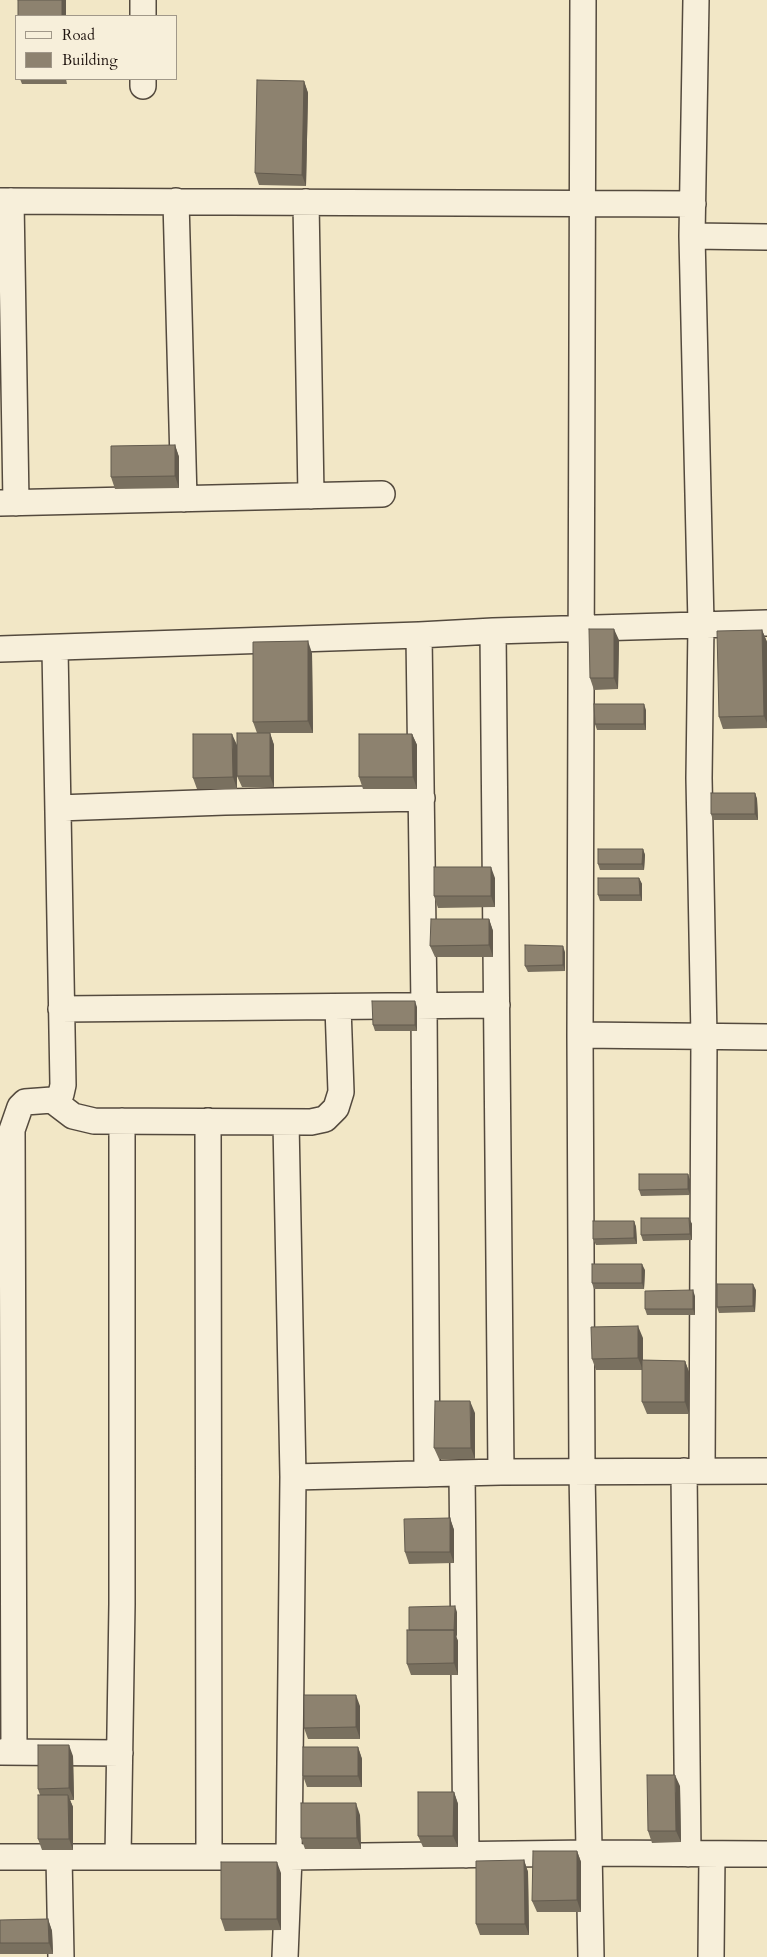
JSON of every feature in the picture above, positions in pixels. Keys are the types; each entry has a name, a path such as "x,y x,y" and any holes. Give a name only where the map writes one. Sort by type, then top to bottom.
{"street":[{"path":"143,0 143,15"},
{"path":"583,0 580,1035 582,1472 591,1957"},
{"path":"696,0 692,236 701,624 699,778 704,1037 693,1471 700,1854 711,1957"},
{"path":"382,494 8,503 5,201 693,204"},
{"path":"176,202 184,499"},
{"path":"306,202 311,496"},
{"path":"692,236 767,238"},
{"path":"0,649 54,649 493,631 767,623"},
{"path":"493,631 501,1472"},
{"path":"420,635 427,1474"},
{"path":"54,649 63,1085 61,1094 52,1100 25,1102 7,1118 12,1130 6,1219 7,1752 120,1753"},
{"path":"58,808 251,801 422,798"},
{"path":"61,1009 497,1006"},
{"path":"52,1100 73,1116 83,1119 311,1122 325,1119 336,1108 341,1092 338,1007"},
{"path":"580,1035 767,1037"},
{"path":"118,1857 122,1584 122,1121"},
{"path":"208,1121 209,1857"},
{"path":"284,1957 288,1857 293,1477 286,1122"},
{"path":"293,1477 501,1472 767,1471"},
{"path":"462,1473 466,1855"},
{"path":"0,1857 288,1857 589,1853 767,1854"},
{"path":"59,1857 61,1957"}],"building":[{"path":"18,0 62,0 62,15 18,15"},
{"path":"257,80 304,81 302,175 255,173"},
{"path":"175,445 175,476 111,477 111,446"},
{"path":"589,629 614,629 614,678 590,678"},
{"path":"762,630 764,716 719,717 717,631"},
{"path":"308,641 308,721 253,722 253,642"},
{"path":"594,704 644,704 644,724 595,724"},
{"path":"237,733 270,733 270,776 237,776"},
{"path":"193,734 232,734 233,777 193,778"},
{"path":"359,734 412,734 413,777 359,777"},
{"path":"711,793 755,793 755,814 711,814"},
{"path":"598,849 643,849 642,864 598,864"},
{"path":"434,867 491,867 491,896 434,896"},
{"path":"598,878 639,878 640,895 598,895"},
{"path":"431,919 489,919 489,945 430,946"},
{"path":"525,945 563,946 563,965 525,966"},
{"path":"372,1001 415,1001 415,1025 373,1025"},
{"path":"639,1174 688,1174 688,1189 639,1190"},
{"path":"641,1218 689,1218 690,1234 641,1235"},
{"path":"593,1221 634,1221 634,1238 593,1239"},
{"path":"592,1264 642,1264 642,1283 592,1283"},
{"path":"717,1284 753,1284 753,1306 717,1307"},
{"path":"693,1290 693,1309 645,1309 645,1291"},
{"path":"638,1326 638,1358 592,1359 591,1327"},
{"path":"642,1360 685,1361 685,1402 642,1402"},
{"path":"435,1401 470,1401 471,1448 434,1448"},
{"path":"450,1518 450,1552 405,1552 404,1519"},
{"path":"455,1606 454,1631 409,1630 409,1607"},
{"path":"407,1630 454,1630 454,1663 407,1664"},
{"path":"304,1695 356,1695 356,1727 304,1728"},
{"path":"38,1745 69,1745 69,1788 38,1789"},
{"path":"303,1747 358,1747 358,1776 303,1776"},
{"path":"647,1775 675,1775 676,1831 648,1831"},
{"path":"418,1792 454,1792 453,1836 418,1836"},
{"path":"38,1795 68,1795 69,1839 38,1839"},
{"path":"301,1803 356,1803 357,1838 301,1838"},
{"path":"533,1851 577,1851 577,1900 532,1901"},
{"path":"524,1860 525,1924 476,1924 476,1861"},
{"path":"221,1862 277,1862 277,1919 221,1919"},
{"path":"48,1919 49,1943 0,1943 0,1920"}]}
